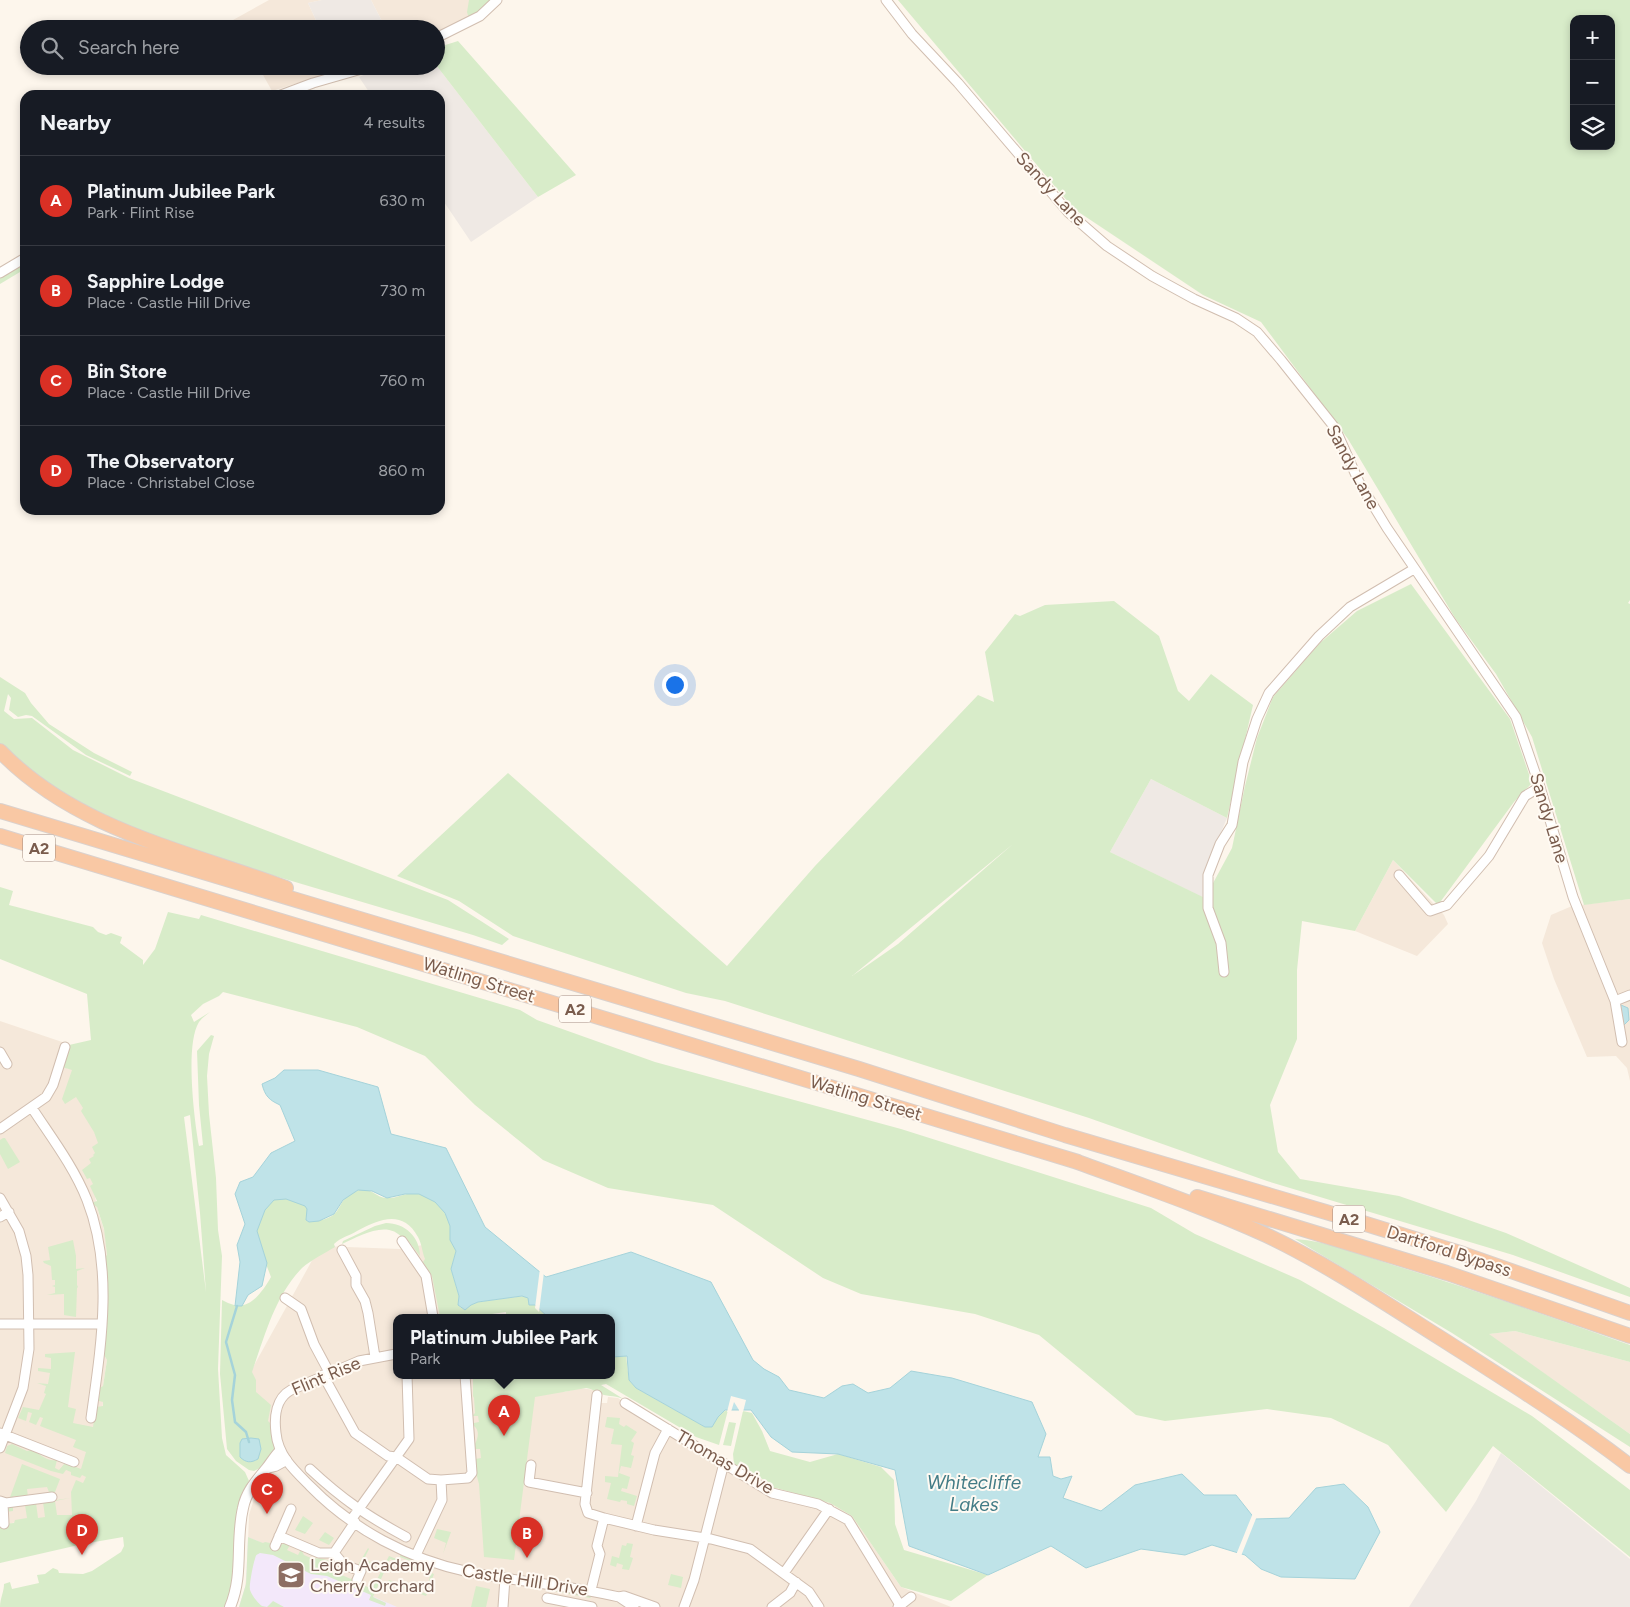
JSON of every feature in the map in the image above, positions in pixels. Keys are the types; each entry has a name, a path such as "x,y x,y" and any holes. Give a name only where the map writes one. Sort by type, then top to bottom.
{"highway":[{"path":"0,751 25,774 54,794 81,812 108,825 154,843 268,881 406,933"},
{"name":"Watling Street","path":"0,811 859,1069 1065,1135"},
{"name":"Watling Street","path":"0,836 1077,1162"},
{"path":"0,840 78,860"},
{"name":"Dartford Bypass","path":"1065,1135 1454,1251 1630,1312"},
{"name":"Dartford Bypass","path":"1077,1162 1447,1273 1630,1336"},
{"name":"A2","path":"1077,1162 1203,1208 1266,1235 1302,1254 1387,1304 1541,1403 1630,1466"}],"street":[{"path":"445,34 480,16 497,0"},
{"name":"Sandy Lane","path":"886,0 912,34 958,83 1068,212 1107,246 1152,276 1194,299 1236,318 1257,332 1335,428 1359,482 1386,528 1516,717 1540,787 1573,898 1615,1001 1622,1042"},
{"path":"294,90 341,75"},
{"path":"0,273 20,261"},
{"path":"1224,972 1221,943 1208,908 1208,875 1220,844 1232,825 1243,762 1257,719 1265,702 1294,662 1350,607 1414,569"},
{"path":"1399,875 1430,911 1447,905 1489,856 1525,796 1540,787"},
{"path":"1615,1001 1630,995"},
{"path":"0,1129 45,1099 50,1092 66,1047"},
{"path":"0,1052 7,1064"},
{"path":"32,1108 86,1198 96,1226 101,1252 101,1349 90,1418"},
{"path":"0,1198 19,1231 26,1256 29,1324 28,1363 23,1388 2,1434 0,1448"},
{"path":"0,1217 9,1212"},
{"path":"402,1240 426,1276 432,1314"},
{"path":"342,1250 356,1276 356,1285 365,1301 375,1358"},
{"path":"285,1298 301,1309 326,1374 355,1433 388,1456 396,1458 428,1479 469,1478 472,1473 465,1379"},
{"path":"0,1324 102,1324"},
{"name":"Flint Rise","path":"283,1456 275,1429 280,1399 289,1391 359,1361 393,1355"},
{"path":"334,1553 359,1510 410,1436 407,1379"},
{"path":"597,1395 588,1493 585,1504 588,1513 636,1526 750,1549 809,1592 820,1607"},
{"name":"Thomas Drive","path":"626,1403 772,1493 818,1504 848,1520 899,1606"},
{"path":"636,1526 654,1453 668,1429"},
{"path":"2,1434 74,1462"},
{"path":"230,1607 238,1581 243,1508 252,1486 268,1468 275,1466 283,1456"},
{"name":"Castle Hill Drive","path":"283,1456 315,1491 353,1521 388,1543 458,1570 591,1590 619,1597 634,1607"},
{"path":"684,1607 694,1580 724,1463"},
{"path":"531,1465 529,1482 588,1493"},
{"path":"310,1469 339,1496 374,1520 406,1537"},
{"path":"416,1555 442,1500 441,1480"},
{"path":"4,1524 2,1502 6,1504 52,1497"},
{"path":"275,1546 291,1509"},
{"path":"784,1573 829,1509"},
{"path":"591,1590 600,1554 597,1546 604,1518"},
{"path":"279,1536 320,1553 334,1553"},
{"path":"334,1553 344,1565 360,1572 357,1580"},
{"path":"503,1607 504,1578"},
{"path":"772,1607 786,1596 796,1582"},
{"name":"Castle Hill Drive","path":"619,1597 624,1596 655,1607"},
{"path":"899,1606 911,1597"},
{"path":"547,1598 590,1607"}],"shaded area":[{"path":"269,0 322,0 308,3 316,20 233,20"},
{"path":"322,0 371,0 381,20 316,20 308,3"},
{"path":"371,0 487,0 466,20 445,30 445,20 381,20"},
{"path":"263,75 323,75 275,90 271,90"},
{"path":"364,75 444,75 538,197 471,242 445,203 445,90 368,90 359,77"},
{"path":"1151,779 1227,818 1206,868 1204,898 1110,852"},
{"path":"1393,860 1444,915 1448,924 1417,956 1355,931"},
{"path":"1630,899 1630,1081 1627,1068 1616,1056 1587,1057 1554,979 1542,943 1551,915 1572,906"},
{"path":"0,1021 68,1044 62,1067 79,1071 91,1124 99,1142 93,1185 105,1233 107,1255 104,1355 107,1360 99,1398 103,1402 100,1443 72,1515 0,1525"},
{"path":"423,1245 426,1262 434,1273 441,1314 393,1314 393,1379 521,1379 564,1392 581,1388 594,1390 594,1401 600,1403 607,1403 608,1397 618,1398 655,1424 740,1465 768,1483 772,1490 776,1488 830,1503 852,1516 901,1587 951,1607 239,1607 245,1588 247,1570 249,1515 254,1499 264,1484 270,1446 249,1384 251,1371 320,1246 400,1249"},
{"path":"1515,1331 1630,1362 1630,1434 1488,1334"},
{"path":"1501,1453 1630,1559 1630,1607 1409,1607 1476,1501"},
{"name":"Leigh Academy Cherry Orchard","path":"248,1537 374,1591 372,1596 397,1607 239,1607 246,1584"}],"green space":[{"path":"469,0 495,0 469,19 467,12"},
{"path":"898,0 1630,0 1630,600 1628,603 1630,604 1630,899 1584,905 1532,737 1496,674 1455,618 1348,439 1261,322 1203,295 1074,209"},
{"path":"458,41 576,175 538,197 444,75 445,45"},
{"path":"20,264 20,272 0,284 0,276"},
{"path":"1411,584 1510,719 1532,783 1514,802 1438,905 1393,860 1355,931 1302,921 1297,970 1297,1039 1270,1105 1278,1152 1300,1179 1399,1196 1506,1233 1630,1288 1630,1297 1513,1255 1267,1181 1089,1118 725,1001 686,993 513,936 459,901 397,876 508,773 727,966 815,866 978,695 994,702 985,652 1015,614 1020,616 1045,605 1114,601 1159,636 1178,691 1189,701 1211,674 1253,705 1227,818 1151,779 1110,852 1205,898 1232,848 1257,738 1273,697 1320,643 1357,611","holes":["1013,844 898,944 852,976"]},
{"path":"0,677 25,693 49,724 94,753 132,772 130,776 86,755 32,716 18,717 9,710 11,698 8,694 4,711 14,719 32,718 73,750 129,778 448,900 509,939 502,945 157,841 59,794 0,746"},
{"path":"0,887 13,891 9,905 93,927 98,932 106,935 111,933 122,937 120,943 143,960 143,965 155,949 168,912 199,919 201,915 520,1010 537,1020 655,1062 901,1129 1151,1208 1195,1234 1300,1280 1532,1416 1630,1490 1630,1557 1493,1446 1446,1512 1388,1445 1331,1418 1267,1409 1165,1421 1136,1415 1039,1335 975,1314 861,1294 823,1278 713,1205 608,1188 543,1160 475,1105 425,1056 357,1027 223,992 203,1004 191,1015 194,1022 210,1012 199,1022 192,1047 193,1101 199,1146 203,1145 197,1051 211,1035 214,1036 209,1054 207,1076 216,1178 218,1230 222,1256 218,1369 222,1438 226,1455 245,1472 249,1481 243,1493 235,1574 226,1607 0,1607 4,1584 10,1582 12,1589 39,1583 37,1575 45,1574 53,1568 58,1570 59,1573 83,1574 92,1571 121,1552 124,1546 123,1537 0,1563 0,1524 14,1523 15,1520 27,1518 25,1505 13,1507 13,1511 6,1512 9,1507 36,1503 38,1518 45,1517 43,1502 70,1498 55,1501 57,1515 72,1515 71,1492 76,1480 83,1483 86,1477 82,1475 80,1478 71,1475 71,1472 66,1470 63,1474 51,1471 5,1453 7,1446 12,1444 27,1451 34,1451 46,1459 57,1460 55,1468 59,1470 65,1463 81,1469 86,1452 73,1447 76,1440 40,1426 43,1418 40,1417 36,1425 29,1422 32,1413 28,1412 26,1421 18,1418 23,1407 39,1410 46,1394 44,1393 46,1386 37,1383 48,1384 50,1373 38,1371 38,1368 51,1369 51,1358 45,1357 45,1354 75,1352 68,1407 76,1409 73,1423 93,1427 96,1407 103,1406 103,1402 99,1401 97,1397 99,1397 100,1390 98,1389 103,1386 107,1360 104,1355 106,1328 104,1258 107,1255 104,1229 97,1207 91,1203 97,1201 90,1186 93,1184 90,1178 87,1179 82,1170 91,1163 89,1159 95,1153 92,1147 98,1143 94,1132 81,1111 83,1108 76,1097 65,1104 62,1099 72,1070 62,1067 69,1045 91,1040 87,994 0,959","holes":["190,1115 206,1292 184,1117"]},
{"path":"5,1138 20,1162 8,1169 0,1154 0,1140"},
{"path":"340,1160 308,1208 306,1220 309,1222 316,1221 332,1216 345,1198 359,1190 368,1190 386,1198 413,1193 423,1194 442,1209 448,1220 450,1239 456,1251 451,1269 459,1296 458,1303 460,1307 465,1310 478,1302 524,1296 529,1299 529,1304 535,1305 545,1314 506,1314 506,1312 492,1314 439,1314 432,1276 423,1262 425,1259 420,1242 412,1228 398,1220 382,1220 342,1238 334,1244 335,1247 302,1268 278,1303 266,1330 252,1372 256,1380 256,1392 271,1405 268,1421 272,1425 274,1449 260,1468 254,1471 249,1470 236,1461 227,1449 220,1374 222,1300 240,1306 251,1302 265,1287 271,1277 239,1194"},
{"path":"386,1223 399,1225 410,1232 417,1243 420,1256 405,1237 403,1239 397,1233 390,1230 374,1231 342,1244 343,1241"},
{"path":"1295,1239 1320,1242 1344,1249 1482,1293 1630,1345 1630,1362 1515,1331 1489,1334 1630,1434 1630,1447 1452,1333"},
{"path":"73,1240 76,1269 85,1268 77,1271 76,1317 64,1315 64,1294 47,1295 55,1293 55,1287 52,1286 55,1285 55,1280 52,1280 51,1266 43,1261 50,1260 48,1247"},
{"path":"626,1356 629,1380 636,1388 705,1427 712,1427 720,1414 728,1410 719,1445 696,1437 606,1384 601,1385 625,1400 586,1388 535,1397 514,1560 484,1557 479,1484 475,1459 481,1458 480,1449 475,1449 478,1435 474,1423 479,1422 478,1416 472,1416 475,1413 473,1379 615,1379 615,1357"},
{"path":"743,1411 752,1413 770,1451 810,1462 838,1454 881,1467 894,1480 895,1524 904,1550 988,1575 951,1601 901,1587 852,1516 830,1503 776,1488 772,1490 767,1482 740,1465 734,1465 733,1454"},
{"path":"607,1417 620,1418 619,1424 624,1427 626,1425 637,1432 631,1441 634,1443 631,1455 634,1456 631,1468 621,1466 619,1473 630,1477 627,1489 622,1488 621,1491 637,1496 634,1506 627,1504 627,1501 621,1500 620,1502 607,1499 611,1483 605,1482 605,1476 618,1477 622,1445 611,1444 614,1429 605,1427"},
{"path":"729,1422 736,1423 731,1446 723,1445"},
{"path":"22,1464 60,1479 55,1492 49,1492 47,1487 27,1489 28,1497 14,1496 9,1500"},
{"path":"303,1516 313,1523 305,1534 295,1530"},
{"path":"437,1529 451,1532 443,1554 446,1543 434,1538"},
{"path":"325,1532 334,1538 329,1545 319,1540"},
{"path":"248,1537 263,1543 280,1545 287,1543 290,1545 287,1550 298,1555 301,1549 304,1555 313,1559 332,1562 327,1566 331,1571 336,1567 334,1570 336,1572 339,1569 337,1573 351,1579 355,1574 352,1580 372,1589 389,1556 434,1574 429,1581 430,1575 390,1559 373,1597 386,1603 385,1606 369,1600 371,1595 327,1576 311,1574 273,1555 260,1553 256,1555 254,1562 250,1590 262,1606 267,1607 239,1607 246,1584"},
{"path":"627,1543 633,1544 630,1557 633,1558 629,1570 622,1569 623,1565 617,1563 616,1567 610,1565 612,1556 619,1558 622,1545 626,1546"},
{"path":"368,1548 364,1559 375,1564 371,1573 358,1565"},
{"path":"401,1553 432,1566 434,1570 400,1557"},
{"path":"671,1574 683,1577 681,1588 668,1585"},
{"path":"389,1580 427,1594 426,1596 388,1582"},
{"path":"476,1586 490,1589 486,1607 471,1607"},
{"path":"542,1586 593,1595 590,1598 543,1589"},
{"path":"273,1601 284,1607 267,1607"}],"water":[{"path":"1621,1005 1628,1008 1629,1020 1623,1026 1618,1007"},
{"name":"Whitecliffe Lakes","path":"284,1070 318,1070 378,1087 391,1134 446,1148 485,1227 546,1277 631,1252 711,1282 753,1360 764,1369 779,1377 789,1390 824,1398 842,1386 853,1384 868,1393 890,1388 911,1371 952,1378 1032,1402 1046,1434 1038,1457 1050,1457 1053,1476 1061,1479 1072,1476 1063,1498 1101,1511 1135,1485 1182,1474 1204,1495 1236,1495 1255,1519 1289,1518 1316,1488 1344,1484 1368,1507 1380,1532 1355,1579 1281,1577 1261,1569 1245,1555 1212,1545 1185,1555 1141,1549 1086,1568 1051,1546 988,1575 909,1546 895,1470 838,1454 792,1452 771,1437 751,1410 725,1410 712,1427 705,1427 636,1388 629,1380 627,1356 615,1357 615,1314 545,1314 535,1305 529,1305 528,1298 522,1296 478,1302 465,1310 458,1305 459,1296 451,1269 456,1251 450,1240 450,1226 445,1213 435,1202 419,1194 405,1194 387,1198 372,1191 358,1190 343,1200 334,1214 319,1221 309,1222 306,1220 307,1209 305,1206 286,1199 274,1200 265,1210 257,1231 267,1263 262,1286 248,1295 242,1306 235,1306 240,1262 237,1245 245,1224 235,1194 240,1182 253,1177 271,1153 295,1141 280,1105 268,1097 262,1084 275,1078"},
{"path":"242,1439 259,1439 261,1449 258,1459 249,1462 240,1457 240,1443"}],"pier":[{"path":"540,1268 544,1272 539,1312 535,1308"},
{"path":"731,1396 746,1400 743,1412 739,1412 734,1402 731,1412 727,1412"},
{"path":"1253,1513 1257,1516 1241,1556 1236,1555"}],"waterway":[{"path":"237,1306 226,1342 235,1375 232,1400 235,1422 246,1432 249,1442"}],"place":[{"name":"Platinum Jubilee Park","path":"504,1436"},
{"name":"Bin Store","path":"267,1514"},
{"name":"The Observatory","path":"82,1555"},
{"name":"Sapphire Lodge","path":"527,1558"},
{"name":"Leigh Academy Cherry Orchard","path":"291,1575"}]}
